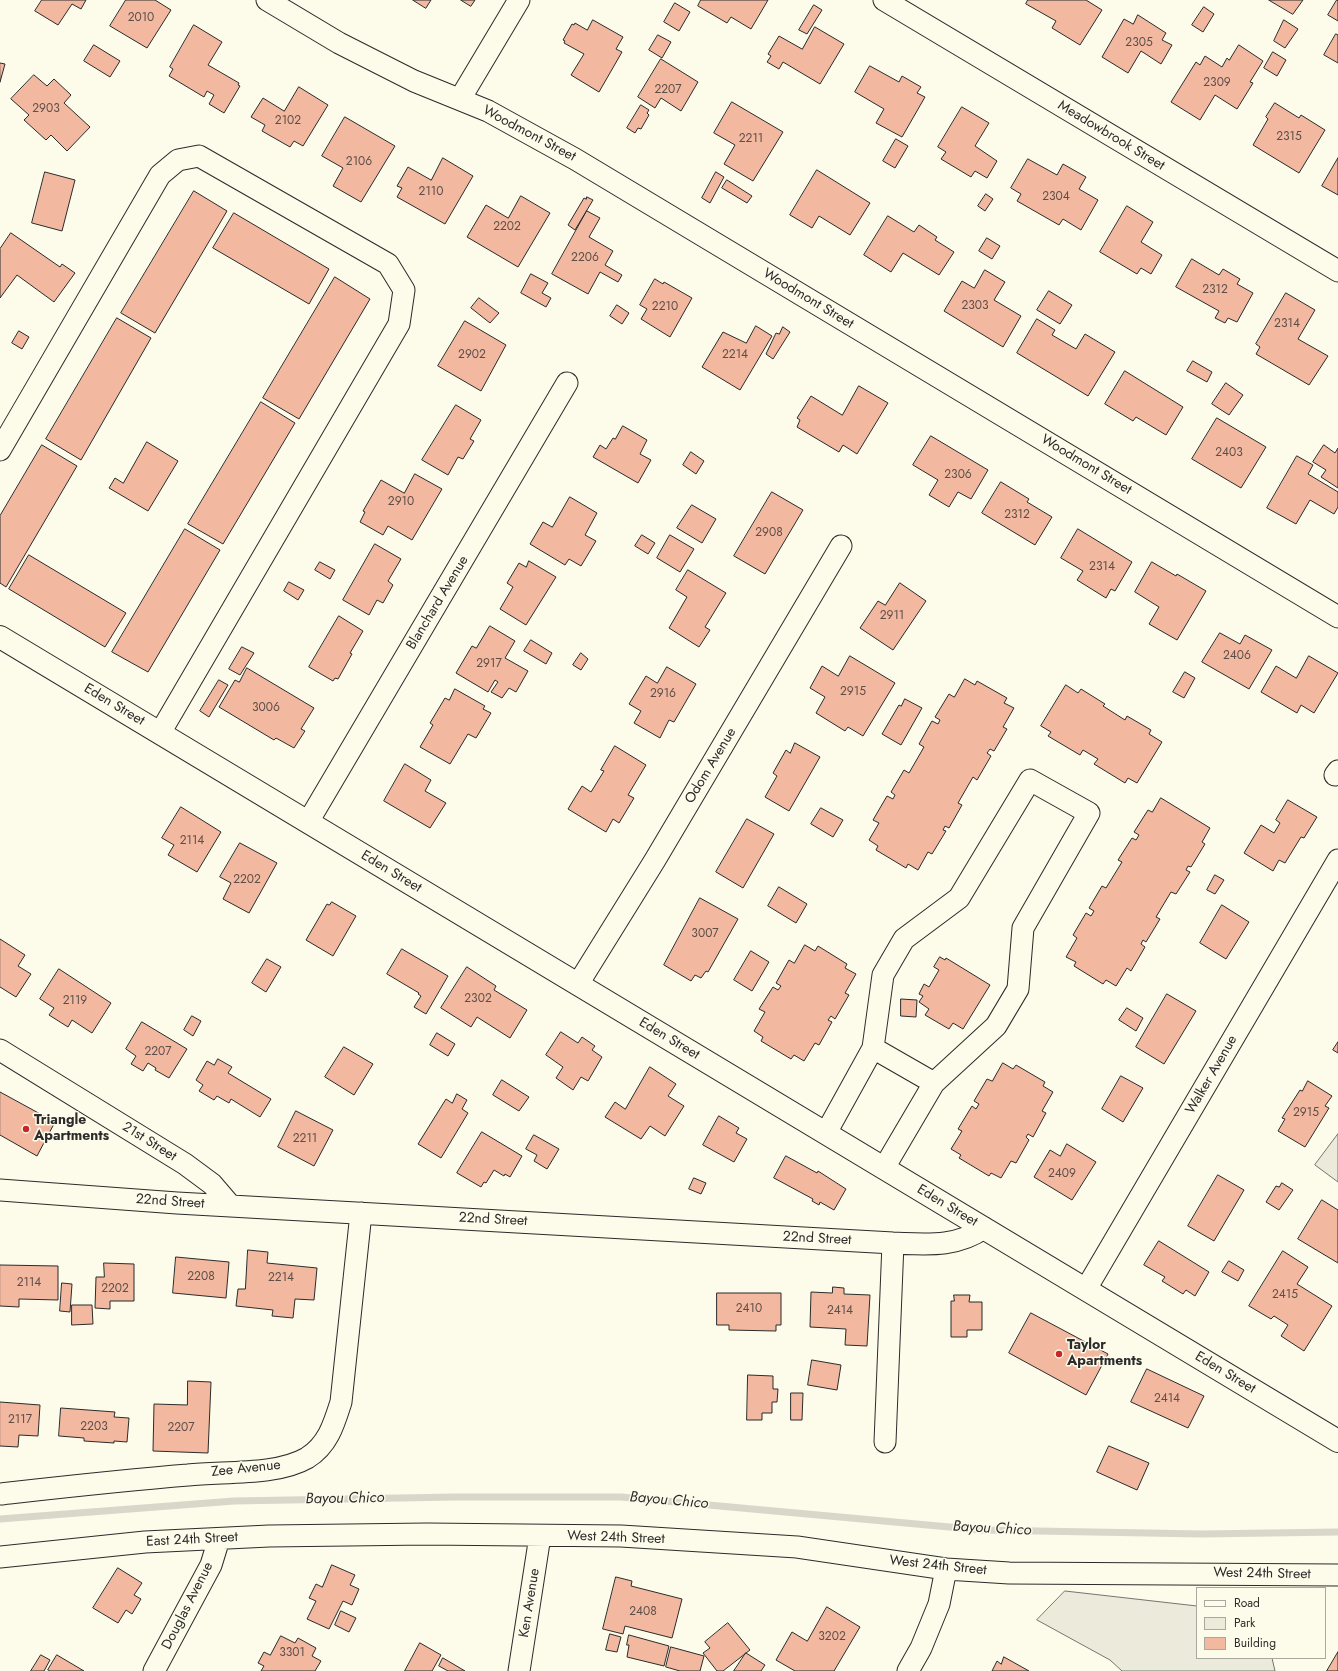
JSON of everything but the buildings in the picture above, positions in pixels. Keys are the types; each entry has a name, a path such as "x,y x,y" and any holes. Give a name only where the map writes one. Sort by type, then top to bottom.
{"street":[{"name":"Woodmont Street","path":"267,0 360,54 414,81 488,111 576,159 1338,617"},
{"path":"460,99 519,0"},
{"name":"Meadowbrook Street","path":"884,0 1338,271"},
{"path":"0,450 160,175 178,160 199,156 388,264 404,290 399,324 160,733"},
{"name":"Blanchard Avenue","path":"308,822 567,383"},
{"name":"Odom Avenue","path":"578,984 655,860 840,546"},
{"name":"Eden Street","path":"0,638 1338,1440"},
{"path":"826,1133 873,1048 883,975 904,939 959,898 1030,780 1089,813 1023,928 1018,990 996,1026 934,1083 884,1168"},
{"name":"Walker Avenue","path":"1086,1289 1338,860"},
{"path":"873,1048 934,1083"},
{"name":"21st Street","path":"0,1050 185,1164 212,1184 230,1205"},
{"name":"22nd Street","path":"0,1190 361,1213 893,1243 943,1244 976,1234 984,1228"},
{"name":"Zee Avenue","path":"0,1494 190,1474 250,1472 291,1464 307,1458 321,1447 332,1431 341,1402 361,1213"},
{"path":"885,1442 893,1243"},
{"name":"East 24th Street","path":"0,1557 145,1542 269,1536 540,1536"},
{"name":"West 24th Street","path":"540,1536 621,1536 797,1547 946,1569 1025,1573 1338,1576"},
{"name":"Ken Avenue","path":"518,1671 540,1536"},
{"name":"Douglas Avenue","path":"154,1671 211,1565 219,1539"},
{"path":"908,1671 921,1648 939,1604 946,1569"}],"green space":[{"path":"1338,1134 1338,1182 1315,1165"},
{"path":"1065,1591 1196,1606 1196,1659 1272,1659 1275,1671 1122,1671 1110,1660 1037,1620"}],"waterway":[{"name":"Bayou Chico","path":"0,1519 234,1501 454,1497 621,1497 982,1530 1202,1534 1338,1532"}],"place":[{"name":"Triangle Apartments","path":"26,1129"},
{"name":"Taylor Apartments","path":"1059,1354"}]}
